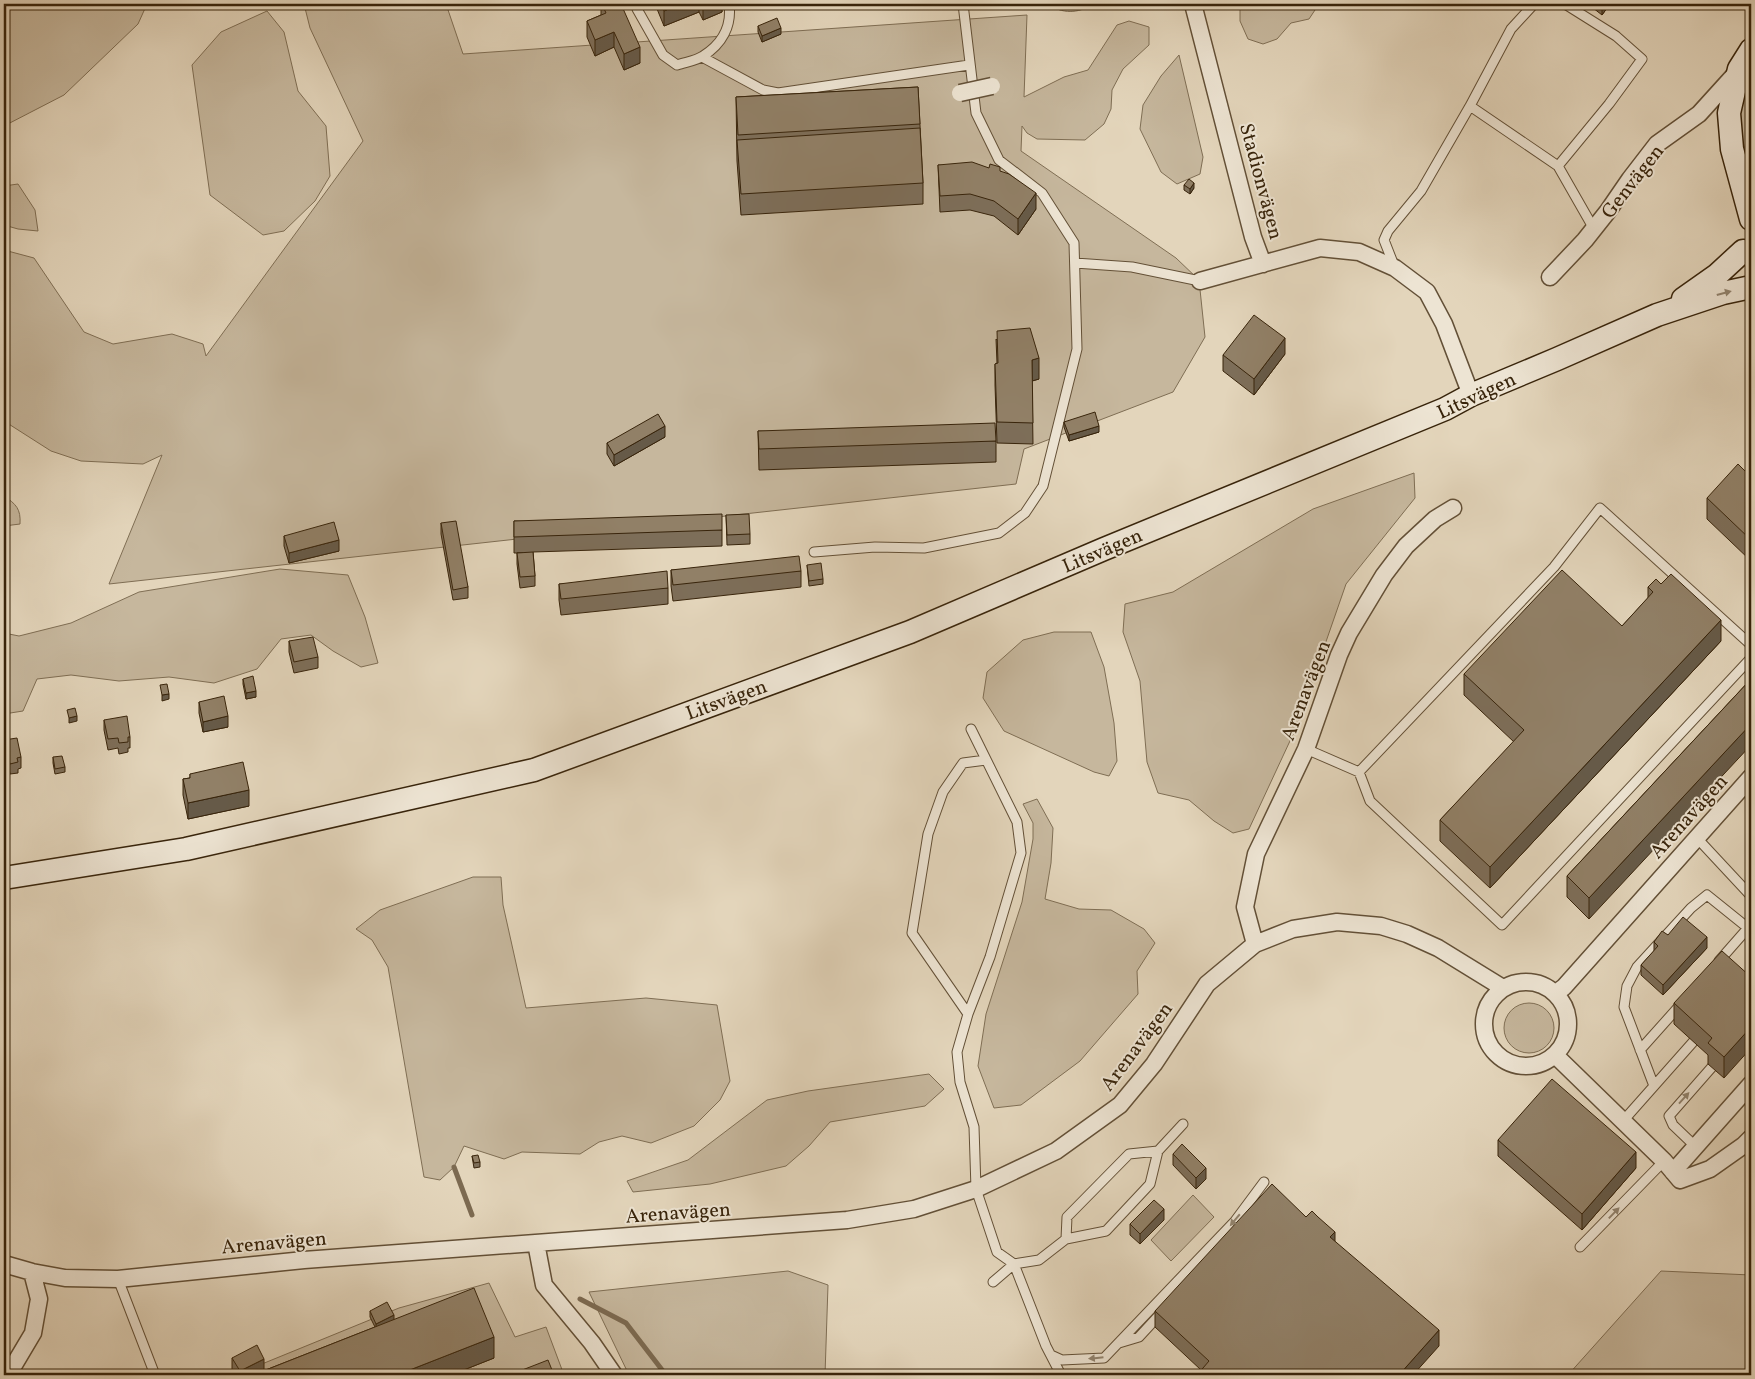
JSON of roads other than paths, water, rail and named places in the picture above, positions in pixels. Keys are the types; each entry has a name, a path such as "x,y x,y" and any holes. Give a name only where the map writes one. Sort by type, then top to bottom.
{"main road":[{"name":"Genvägen","path":"1751,50 1739,70 1729,113 1732,149 1751,219"},
{"path":"1732,149 1751,176"},
{"path":"1747,241 1745,265 1751,278"},
{"name":"Litsvägen","path":"1664,312 1717,275 1747,241"},
{"name":"Litsvägen","path":"4,878 186,850 534,770 910,632 1104,549 1445,409 1471,395 1664,312 1723,293 1751,287"}],"street":[{"name":"Stadionvägen","path":"1193,4 1253,237 1263,264 1320,248 1359,252 1395,268 1427,292 1444,324 1471,395"},
{"name":"Genvägen","path":"1550,277 1594,229 1657,144 1699,114 1739,70"},
{"path":"960,93 992,86"},
{"path":"1200,281 1263,264"},
{"name":"Arenavägen","path":"1255,944 1246,907 1256,854 1306,749 1339,655 1349,633 1384,575 1406,546 1435,519 1453,508"},
{"name":"Arenavägen","path":"1556,993 1564,987 1751,777"},
{"name":"Arenavägen","path":"4,1264 32,1272 65,1278 118,1279 304,1260 847,1220 914,1209 976,1190 1056,1151 1120,1105 1154,1064 1207,984 1255,944 1293,929 1337,922 1381,926 1407,934 1438,948 1503,988"},
{"path":"1530,982 1544,985 1556,993 1565,1007 1568,1029 1564,1043 1555,1055 1542,1064 1530,1066 1515,1065 1499,1056 1488,1043 1484,1029 1485,1014 1492,999 1503,988 1512,984 1530,982"},
{"path":"1555,1055 1669,1166 1680,1180 1710,1169 1751,1138"},
{"path":"1669,1166 1696,1147 1751,1084"},
{"path":"536,1243 544,1285 592,1343 614,1375"},
{"path":"8,1375 33,1333 38,1299 32,1272"}],"lane":[{"path":"637,9 663,55 677,65 702,57 717,45 727,30 730,4"},
{"path":"814,552 875,547 924,548 998,533 1025,513 1043,486 1077,349 1074,243 1042,193 999,160 976,113 963,4"},
{"path":"1395,268 1384,240 1388,231 1421,191 1470,106 1511,29 1534,4"},
{"path":"1558,166 1609,104 1642,59 1616,36 1565,4"},
{"path":"702,57 763,90 778,92 969,65"},
{"path":"1470,106 1558,166 1594,229"},
{"path":"1075,263 1132,267 1200,281"},
{"path":"1359,772 1554,567 1600,508 1751,645"},
{"path":"1306,749 1359,772 1370,801 1502,925 1751,658"},
{"path":"971,729 1017,822 1021,853 990,957 968,1014 957,1052 960,1082 974,1127 976,1190 997,1252 1014,1264 1061,1375"},
{"path":"968,1014 912,933 928,834 943,792 962,763 986,760"},
{"path":"1697,838 1751,896"},
{"path":"1654,1086 1624,1007 1627,986 1637,968 1691,908 1707,895 1750,926 1710,971"},
{"path":"1640,1050 1691,992"},
{"path":"1623,1121 1693,1042"},
{"path":"1696,1147 1673,1125 1669,1116 1712,1067"},
{"path":"993,1282 1014,1264 1039,1260 1066,1239 1106,1231 1150,1184 1158,1151 1184,1124"},
{"path":"1066,1239 1067,1217 1129,1154 1158,1151"},
{"path":"1580,1248 1669,1166"},
{"path":"1051,1355 1062,1360 1104,1358 1235,1221 1264,1182"},
{"path":"118,1279 155,1375"},
{"path":"1118,1343 1139,1337 1172,1301 1178,1280"}],"waterway":[{"path":"454,1167 472,1215"},
{"path":"580,1299 626,1323 666,1375"}]}
